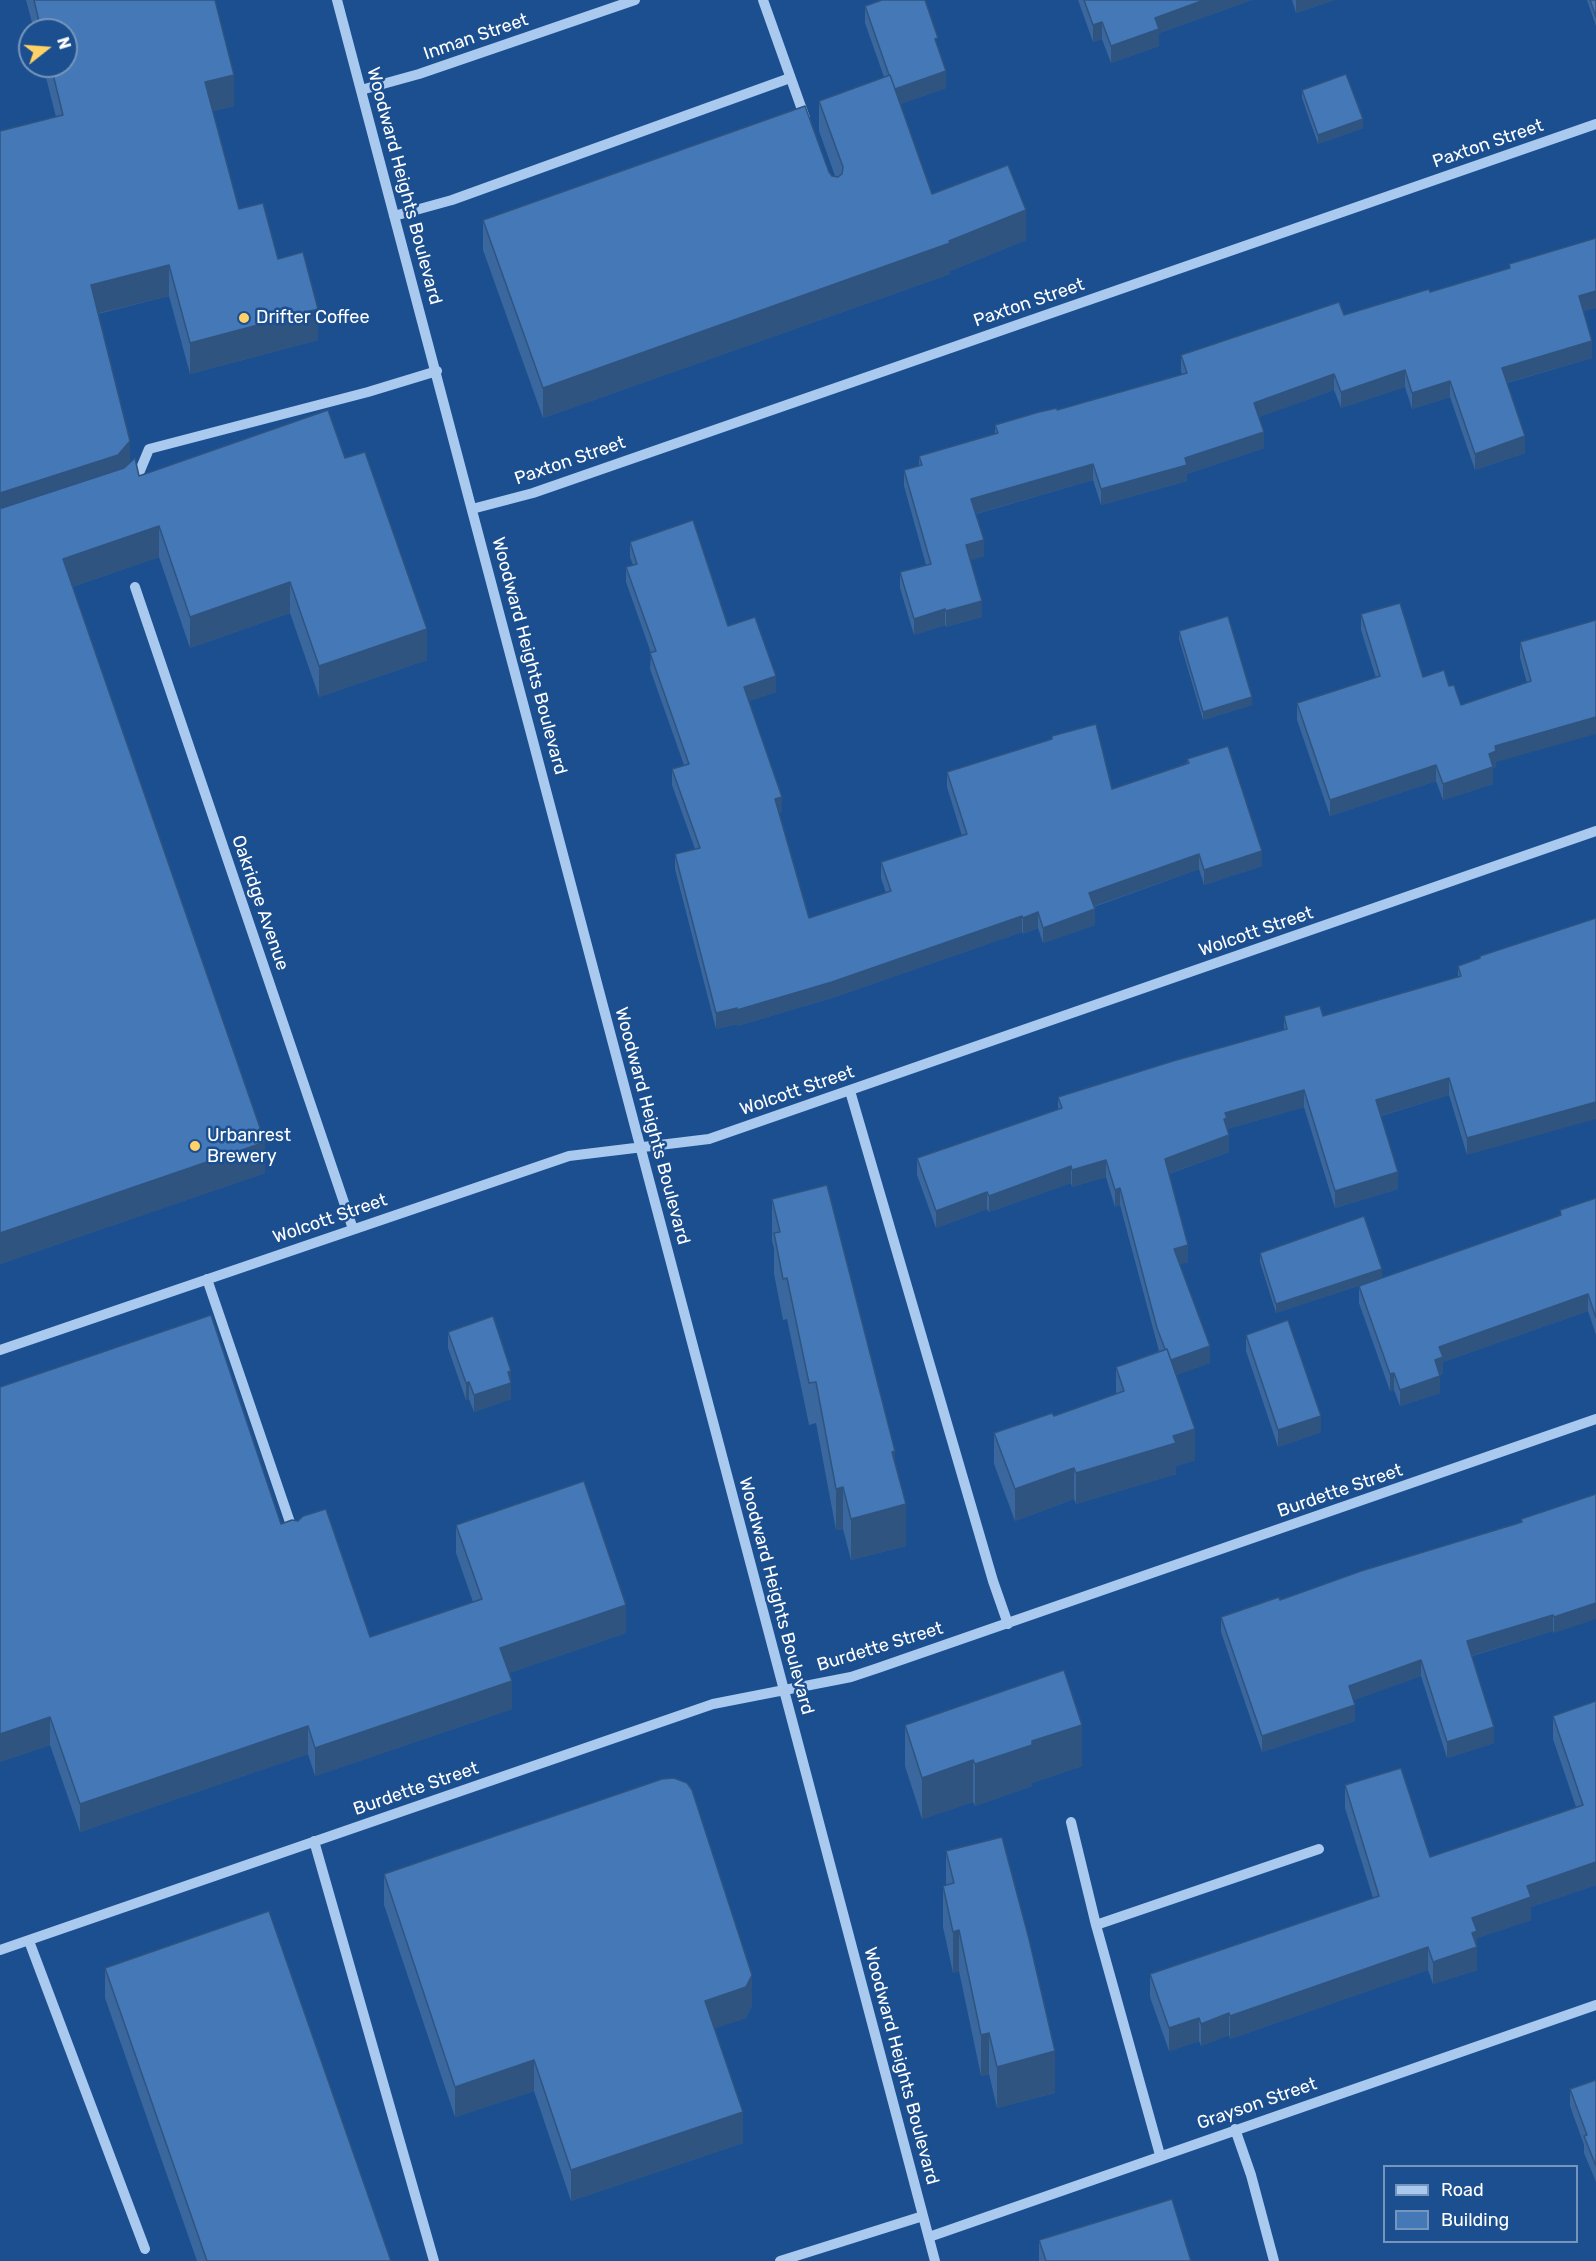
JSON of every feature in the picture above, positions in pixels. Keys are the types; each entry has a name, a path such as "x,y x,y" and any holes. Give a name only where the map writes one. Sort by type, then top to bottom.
{"street":[{"name":"Woodward Heights Boulevard","path":"337,0 521,688 640,1148 935,2261"},
{"name":"Inman Street","path":"361,90 420,74 635,0"},
{"path":"763,0 811,134"},
{"path":"394,216 452,200 790,78"},
{"name":"Paxton Street","path":"472,509 533,493 1596,124"},
{"path":"122,492 139,473 149,449 358,395 437,371"},
{"name":"Oakridge Avenue","path":"135,587 353,1229"},
{"name":"Wolcott Street","path":"0,1350 569,1156 709,1139 1596,831"},
{"path":"850,1091 993,1581 1008,1624"},
{"path":"207,1279 296,1542"},
{"name":"Burdette Street","path":"0,1950 713,1704 851,1677 1596,1419"},
{"path":"1071,1822 1096,1925 1160,2155"},
{"path":"314,1841 434,2261"},
{"path":"1096,1925 1318,1849"},
{"path":"28,1941 145,2249"},
{"name":"Grayson Street","path":"929,2237 1596,2005"},
{"path":"1235,2129 1251,2175 1274,2261"},
{"path":"780,2261 923,2216"}],"building":[{"path":"34,0 215,0 234,75 205,82 239,209 263,203 278,259 303,252 318,309 190,343 169,265 91,285 130,441 118,455 0,493 0,131 63,115 54,78 78,78 78,18 38,18"},
{"path":"882,0 925,0 946,71 895,89 865,6"},
{"path":"1084,0 1204,0 1155,18 1159,29 1111,46 1102,22 1093,25"},
{"path":"1590,0 1596,0 1596,17"},
{"path":"1346,74 1363,119 1318,135 1302,90"},
{"path":"890,75 932,194 1008,165 1026,210 949,241 950,243 543,388 483,220 805,106 829,172 832,176 838,177 842,174 843,167 819,101"},
{"path":"1596,238 1596,291 1579,296 1592,341 1502,368 1525,436 1475,454 1450,381 1412,393 1405,370 1341,392 1334,374 1254,403 1264,432 1185,458 1187,465 1101,489 1093,464 971,499 984,540 966,545 982,601 914,619 900,572 931,564 904,470 922,465 919,456 998,433 995,425 1187,373 1181,355 1339,302 1344,315 1429,289 1430,292 1510,268 1509,264"},
{"path":"328,410 345,458 365,452 427,629 319,666 290,582 190,617 159,526 63,559 265,1142 0,1233 0,508 124,468 135,458 139,476"},
{"path":"693,520 728,626 755,617 776,676 744,687 782,797 775,799 809,918 891,891 881,862 967,834 947,772 1052,739 1052,736 1096,724 1112,789 1189,763 1187,759 1228,746 1262,851 1204,870 1199,854 1089,893 1095,909 1043,928 1038,912 1023,918 1022,916 832,982 737,1010 737,1008 716,1013 675,854 700,848 672,769 689,764 650,653 656,651 626,567 637,564 630,542"},
{"path":"1400,603 1423,677 1444,670 1449,686 1454,685 1461,705 1531,681 1520,642 1596,620 1596,717 1495,746 1496,751 1489,754 1493,767 1443,784 1436,765 1330,800 1297,703 1380,676 1361,614"},
{"path":"1228,616 1252,697 1203,712 1179,631"},
{"path":"1596,918 1596,1102 1467,1138 1449,1078 1376,1100 1398,1172 1335,1191 1304,1090 1225,1113 1227,1118 1224,1119 1229,1135 1165,1159 1188,1245 1174,1249 1210,1346 1171,1360 1157,1328 1120,1188 1115,1190 1106,1160 1072,1170 1071,1166 989,1196 987,1192 936,1211 917,1158 1062,1108 1058,1097 1287,1029 1284,1016 1320,1006 1323,1016 1461,976 1458,966 1480,958 1480,956"},
{"path":"827,1185 895,1451 892,1452 906,1504 851,1519 843,1487 836,1489 816,1382 809,1383 787,1278 783,1279 774,1233 780,1232 772,1199"},
{"path":"1596,1198 1596,1318 1588,1294 1439,1347 1443,1357 1435,1360 1440,1376 1400,1390 1394,1373 1390,1374 1359,1286 1561,1215 1560,1210"},
{"path":"1364,1216 1382,1269 1276,1304 1260,1253"},
{"path":"211,1315 281,1524 292,1520 298,1521 303,1516 326,1509 370,1637 482,1599 456,1525 584,1481 626,1605 500,1648 512,1681 315,1748 308,1726 80,1804 50,1717 0,1734 0,1387"},
{"path":"493,1316 511,1371 508,1372 511,1383 474,1395 469,1382 466,1383 448,1332"},
{"path":"1288,1320 1321,1416 1278,1430 1246,1335"},
{"path":"1167,1349 1195,1429 1173,1436 1176,1443 1076,1473 1074,1468 1015,1489 994,1433 1052,1413 1054,1416 1124,1391 1116,1367"},
{"path":"1596,1494 1596,1603 1467,1641 1494,1727 1447,1742 1421,1660 1349,1686 1355,1705 1262,1736 1221,1617 1522,1522 1521,1519"},
{"path":"1064,1670 1082,1725 1032,1741 1032,1745 975,1764 973,1760 922,1778 905,1725"},
{"path":"1596,1701 1596,1862 1527,1886 1531,1897 1472,1918 1477,1931 1472,1933 1477,1947 1433,1962 1428,1947 1230,2016 1229,2013 1201,2024 1199,2018 1169,2028 1150,1974 1379,1896 1345,1785 1401,1768 1430,1857 1583,1805 1553,1716"},
{"path":"674,1778 687,1783 692,1790 752,1975 746,1987 705,2001 743,2112 571,2170 534,2060 455,2087 384,1874 662,1779"},
{"path":"1002,1837 1055,2051 997,2067 989,2033 981,2035 959,1930 953,1932 943,1886 954,1883 946,1851"},
{"path":"269,1911 391,2261 207,2261 105,1968"},
{"path":"1596,2080 1596,2166 1570,2089"},
{"path":"1172,2199 1191,2261 1046,2261 1039,2240"}],"place":[{"name":"Drifter Coffee","path":"244,318"},
{"name":"Urbanrest Brewery","path":"195,1146"}]}
